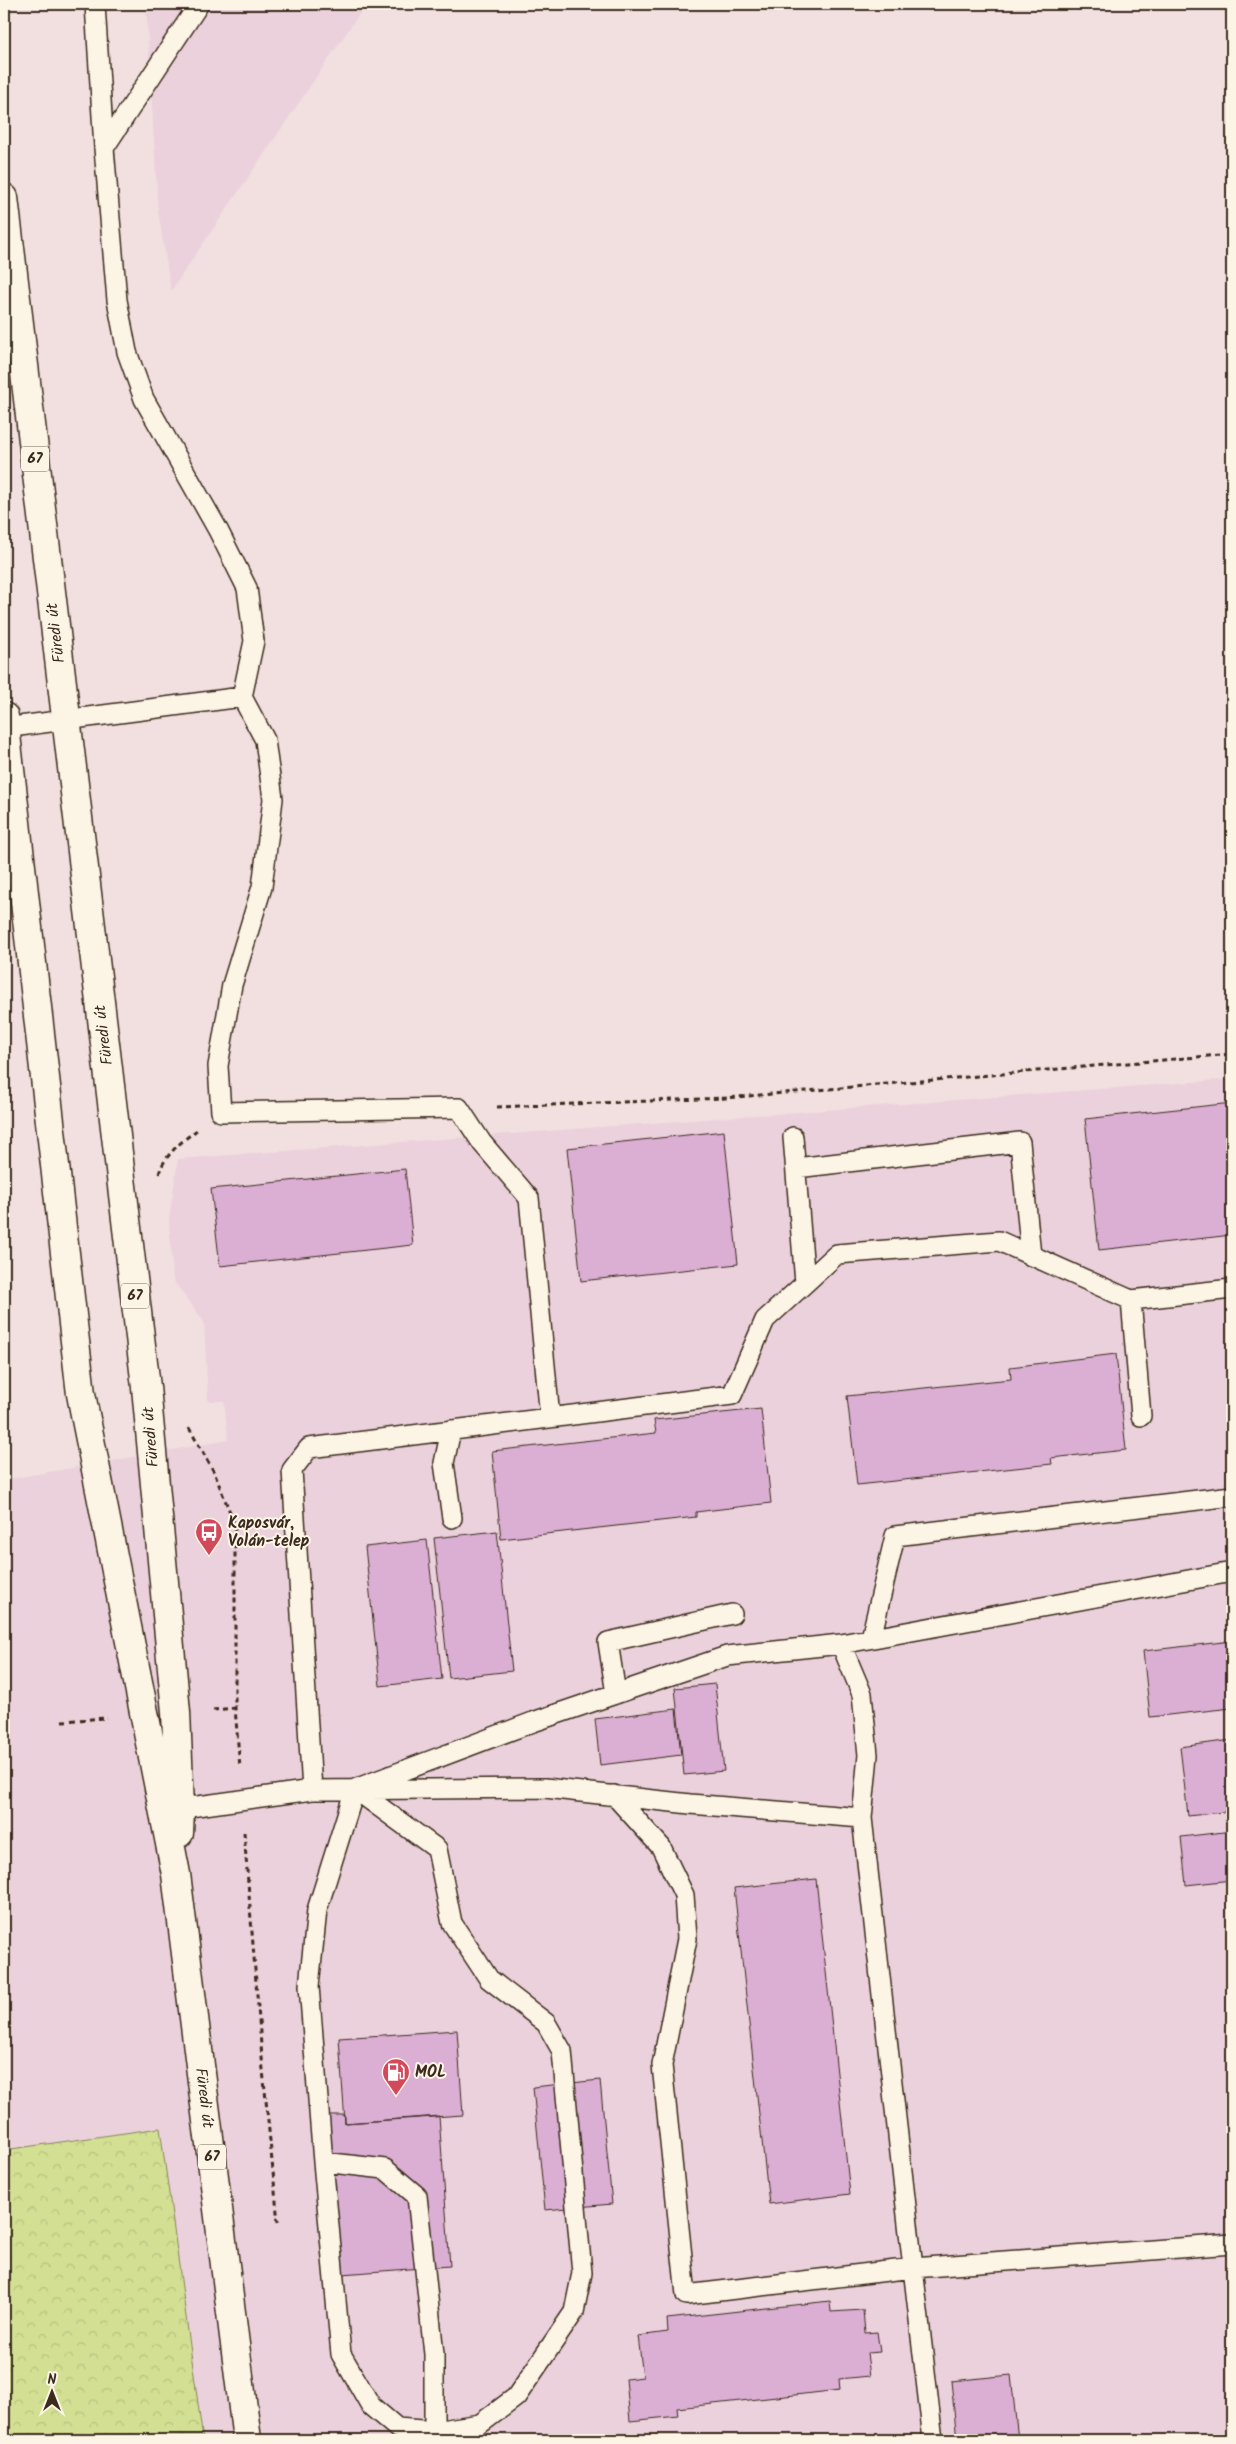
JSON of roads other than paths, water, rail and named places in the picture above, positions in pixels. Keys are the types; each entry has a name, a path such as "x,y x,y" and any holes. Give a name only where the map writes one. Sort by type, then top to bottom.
{"main road":[{"name":"Füredi út","path":"4,198 146,1386 176,1712 172,1809 176,1874 247,2440"},
{"name":"Füredi út","path":"4,724 81,1394 172,1809"}],"lane":[{"path":"95,4 104,148 117,300 127,352 144,399 218,530 248,588 254,641 242,697 265,740 273,799 262,887 232,985 218,1066 221,1112 459,1108 482,1143 529,1198 550,1418"},
{"path":"104,148 199,4"},
{"path":"4,724 67,719 242,697"},
{"path":"793,1137 805,1283"},
{"path":"796,1168 1020,1142 1031,1256"},
{"path":"312,1790 292,1470 308,1448 732,1395 765,1320 837,1254 999,1241 1131,1300 1232,1290"},
{"path":"1131,1300 1141,1416"},
{"path":"451,1430 444,1463 452,1518"},
{"path":"871,1638 896,1536 1232,1496"},
{"path":"355,1789 616,1694 727,1656 841,1644 1232,1572"},
{"path":"616,1694 608,1642 732,1614"},
{"path":"841,1644 862,1694 868,1755 862,1818 933,2440"},
{"path":"172,1809 312,1790 545,1788 690,1804 862,1818"},
{"path":"355,1789 436,1849 452,1923 489,1979 546,2023 562,2050 582,2273 574,2312 516,2397 480,2424 432,2436 397,2428 370,2406 341,2354 323,2162 310,1986 317,1910 355,1789"},
{"path":"614,1795 661,1847 684,1895 687,1940 662,2065 686,2295 913,2268 1232,2244"},
{"path":"323,2162 385,2169 417,2196 434,2354 432,2436"}],"place":[{"name":"Kaposvár, Volán-telep","path":"209,1556"},
{"name":"MOL","path":"396,2096"}]}
